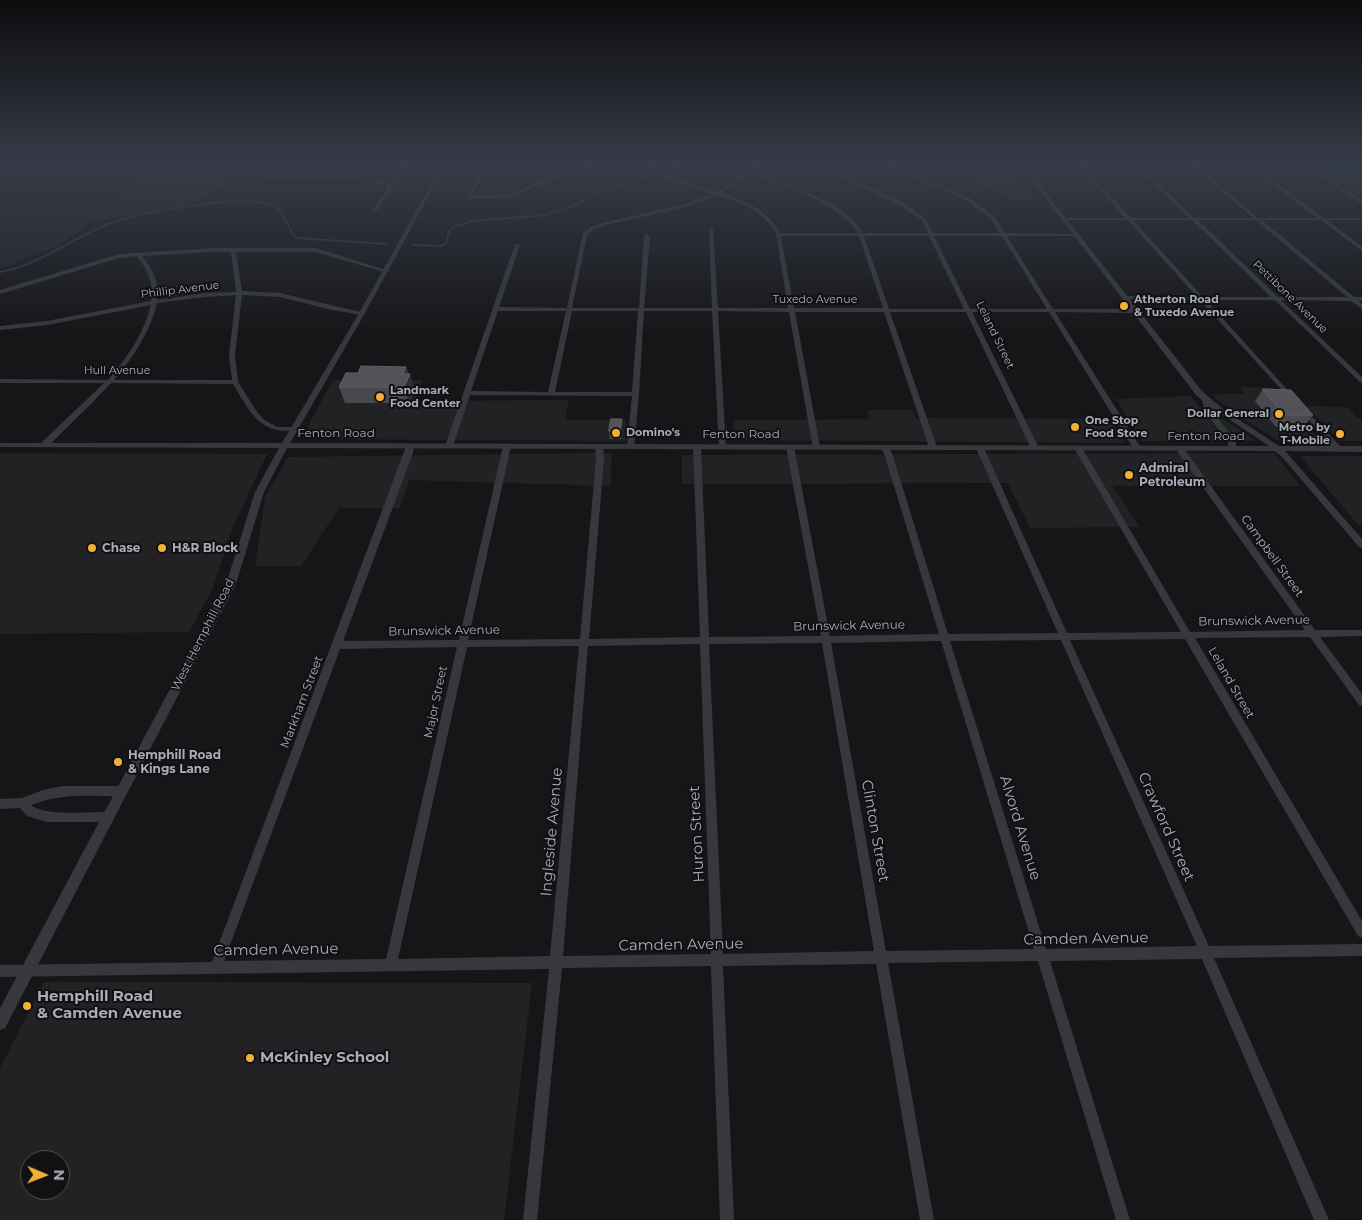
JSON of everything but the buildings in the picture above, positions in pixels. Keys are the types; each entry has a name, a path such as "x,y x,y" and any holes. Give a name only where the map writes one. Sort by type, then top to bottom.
{"street":[{"name":"West Hemphill Road","path":"0,1023 230,584 242,554 254,502 293,429 412,223"},
{"path":"551,394 585,234 598,225 607,223"},
{"path":"774,223 778,234 816,447"},
{"path":"855,223 933,448"},
{"name":"Leland Street","path":"926,223 1035,448"},
{"path":"996,223 1138,448"},
{"path":"1067,223 1206,400 1230,419 1279,449 1362,545"},
{"path":"1133,223 1338,449"},
{"name":"Pettibone Avenue","path":"1197,223 1362,381"},
{"path":"1263,223 1362,308"},
{"path":"1327,223 1362,250"},
{"path":"712,229 722,447"},
{"path":"778,234 1076,235"},
{"path":"630,446 636,394 647,236"},
{"path":"449,446 517,245"},
{"path":"0,292 110,258 138,254 233,250 316,250 386,270"},
{"path":"233,250 239,293 232,355 235,382 252,410 261,420 276,429 293,429"},
{"path":"44,445 110,381 140,341 155,302 154,278 138,254"},
{"name":"Phillip Avenue","path":"0,328 47,323 155,302 205,295 239,293 280,296 332,308 362,312"},
{"path":"1125,298 1362,299"},
{"name":"Tuxedo Avenue","path":"495,309 1136,311"},
{"name":"Hull Avenue","path":"0,381 235,382"},
{"path":"467,393 636,394"},
{"path":"1206,400 1209,412 1232,442 1232,448"},
{"name":"Fenton Road","path":"0,445 1362,449"},
{"name":"Markham Street","path":"216,967 410,453 410,446"},
{"name":"Major Street","path":"391,964 507,446"},
{"name":"Ingleside Avenue","path":"530,1220 556,962 599,468 599,446"},
{"name":"Huron Street","path":"697,447 727,1220"},
{"name":"Clinton Street","path":"790,447 826,639 928,1220"},
{"name":"Alvord Avenue","path":"884,447 888,453 1044,956 1123,1220"},
{"name":"Crawford Street","path":"980,448 1205,952 1322,1220"},
{"name":"Leland Street","path":"1078,448 1189,634 1362,932"},
{"name":"Campbell Street","path":"1179,448 1362,702"},
{"name":"Brunswick Avenue","path":"337,645 1362,633"},
{"path":"0,804 22,803 43,795 62,791 121,791"},
{"path":"22,803 31,812 47,816 107,817"},
{"name":"Camden Avenue","path":"0,971 1362,950"}],"shaded area":[{"path":"0,223 90,223 59,245 0,269"},
{"path":"333,380 422,380 415,401 569,400 565,420 626,420 627,441 307,439 303,435"},
{"path":"1240,387 1273,388 1321,442 1287,442 1275,439 1238,416 1211,394 1245,394"},
{"path":"1191,396 1227,441 1143,441 1116,399"},
{"path":"1306,406 1347,407 1358,418 1362,418 1362,441 1340,441"},
{"path":"867,410 912,410 915,418 1111,419 1125,443 735,440 733,420 869,419"},
{"path":"1213,412 1252,438 1255,441 1234,441"},
{"path":"0,453 267,454 233,527 212,590 189,632 0,634"},
{"path":"612,453 610,486 409,480 400,508 339,508 301,566 255,566 265,497 288,457"},
{"path":"1274,453 1300,486 1113,486 1140,527 1030,528 1008,483 682,484 682,455"},
{"path":"1300,456 1362,456 1362,526 1359,526"},
{"path":"44,982 532,983 504,1220 0,1220 0,1068"}],"waterway":[{"path":"0,272 43,257 111,223"},
{"path":"287,223 296,238 386,244"},
{"path":"413,245 440,246 446,244 449,232 453,227 467,223"}],"place":[{"name":"Atherton Road & Tuxedo Avenue","path":"1124,306"},
{"name":"Landmark Food Center","path":"380,397"},
{"name":"Dollar General","path":"1279,414"},
{"name":"One Stop Food Store","path":"1075,427"},
{"name":"Domino's","path":"616,433"},
{"name":"Metro by T-Mobile","path":"1340,434"},
{"name":"Admiral Petroleum","path":"1129,475"},
{"name":"Chase","path":"92,548"},
{"name":"H&R Block","path":"162,548"},
{"name":"Hemphill Road & Kings Lane","path":"118,762"},
{"name":"Hemphill Road & Camden Avenue","path":"27,1006"},
{"name":"McKinley School","path":"250,1058"}]}
